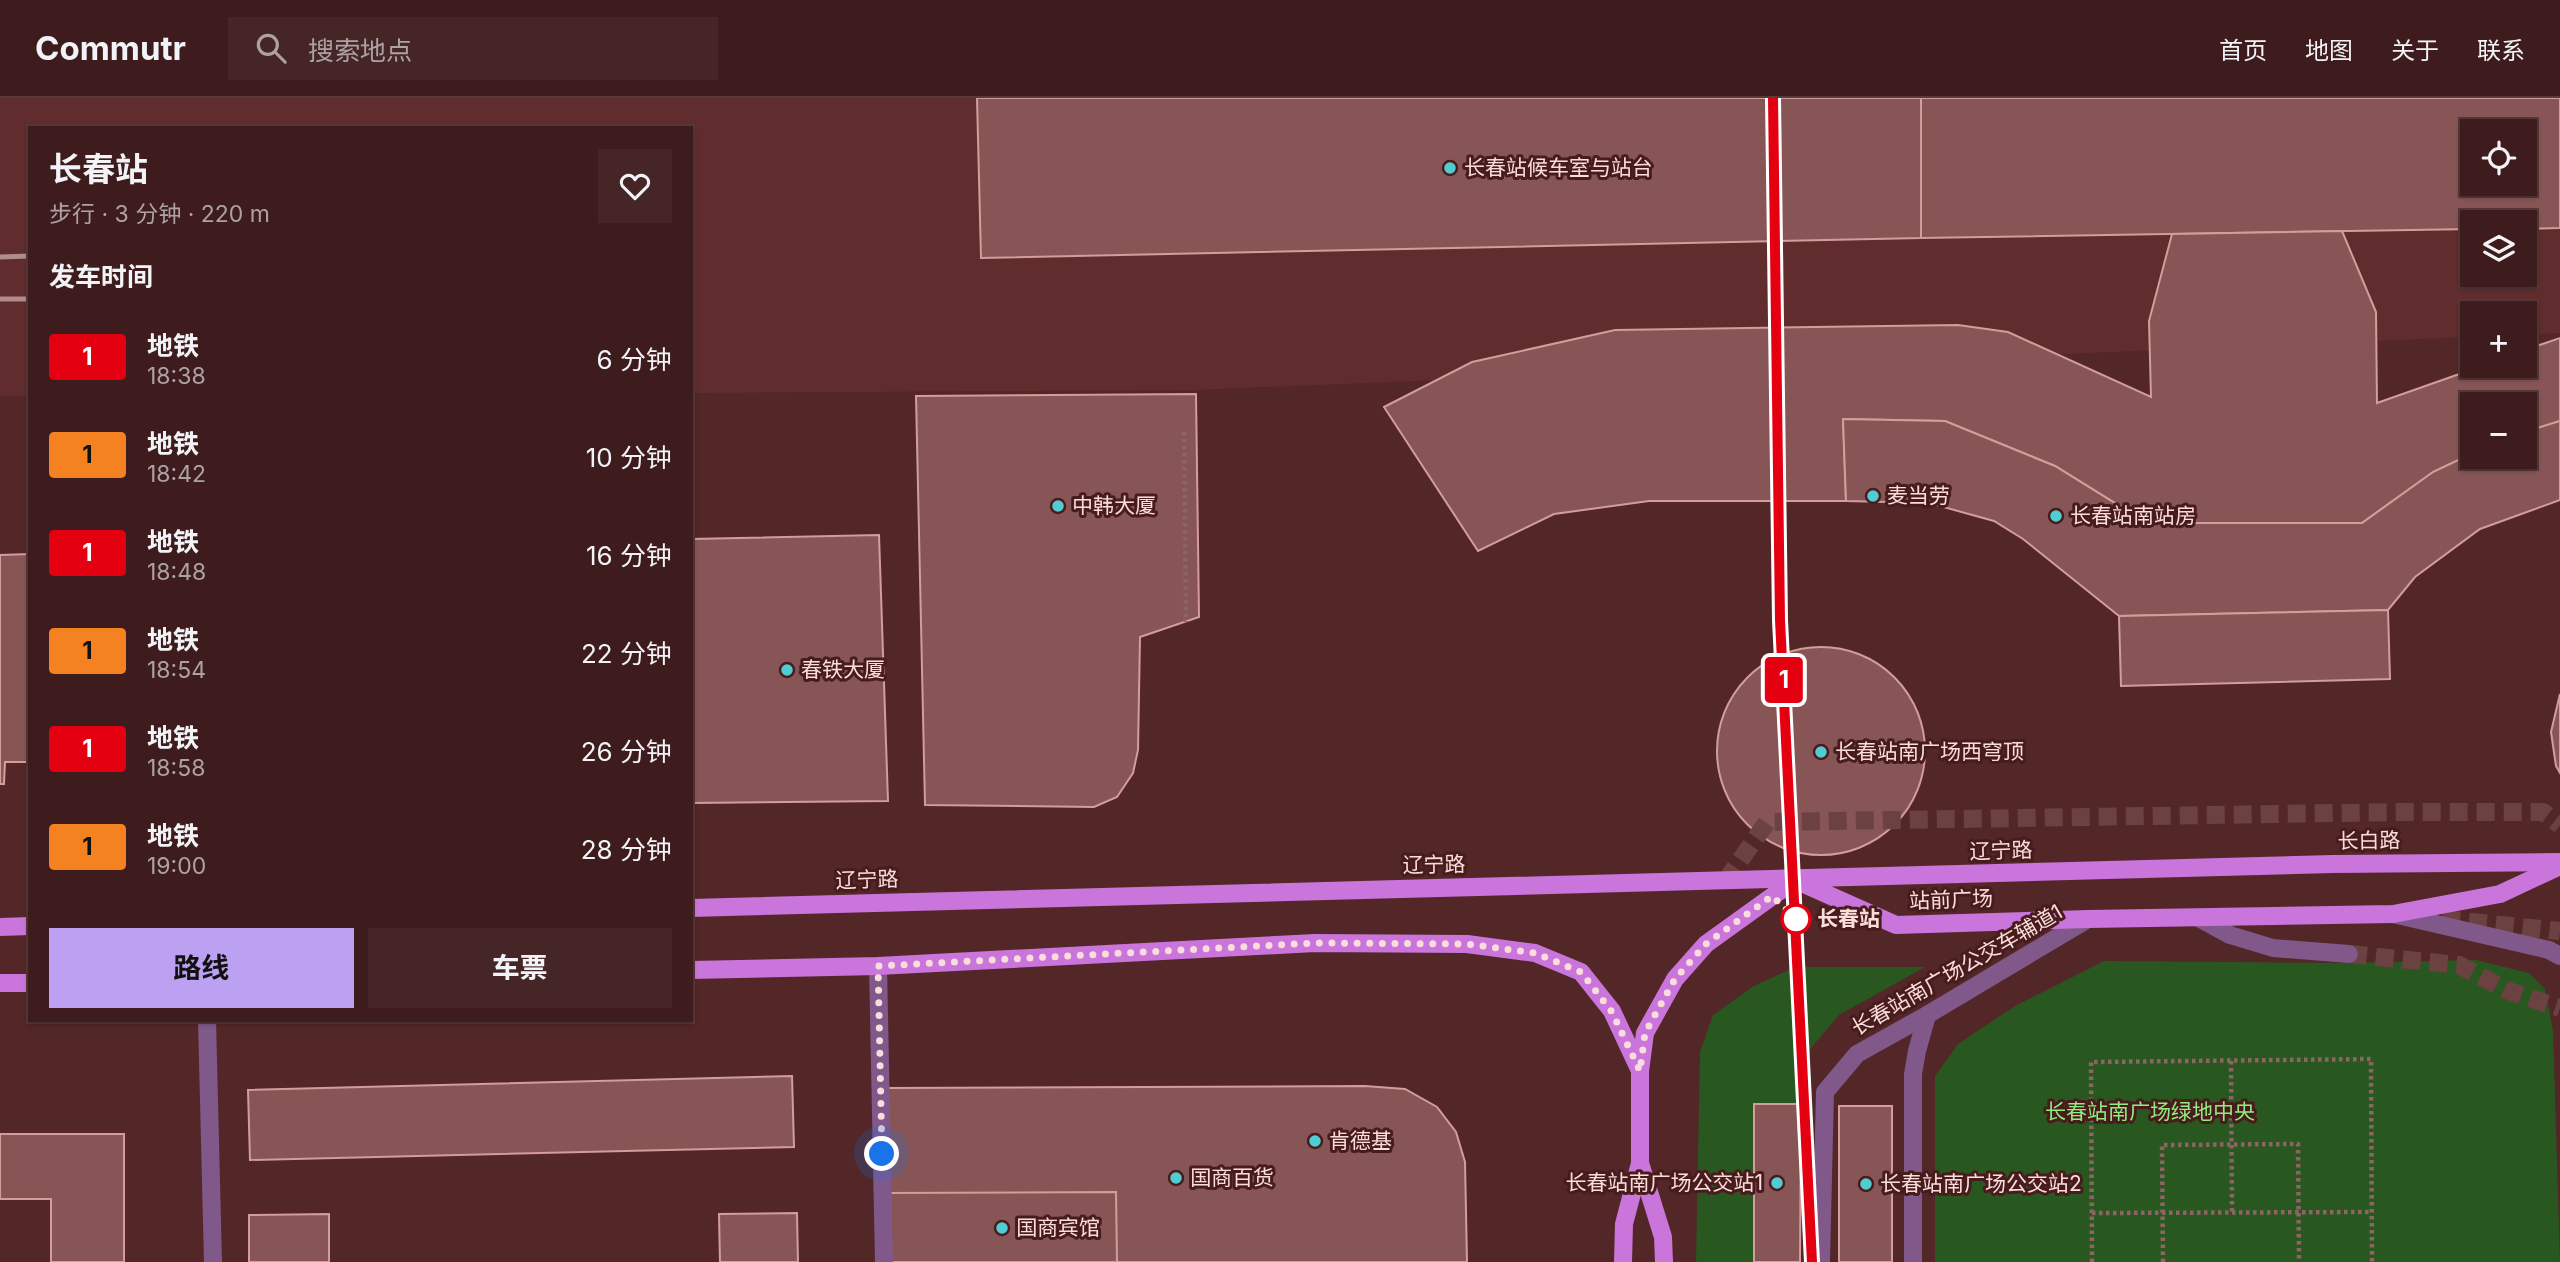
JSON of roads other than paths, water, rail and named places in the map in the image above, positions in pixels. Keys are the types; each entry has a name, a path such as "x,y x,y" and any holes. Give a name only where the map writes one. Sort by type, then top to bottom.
{"main road":[{"name":"长白路","path":"2178,868 2560,864"},
{"name":"站前广场","path":"1795,880 1896,925 2393,914 2500,894 2560,864"},
{"name":"辽宁路","path":"693,908 2178,868"},
{"path":"1623,1262 1624,1224 1640,1163 1640,1071 1645,1033 1675,979 1706,944 1795,880"},
{"path":"0,927 28,926"},
{"path":"693,970 878,966 1315,943 1467,944 1535,953 1581,972 1612,1012 1640,1071"},
{"path":"0,984 28,983"},
{"path":"1640,1163 1663,1237 1664,1262"}],"street":[{"path":"2393,914 2555,953 2560,968"},
{"path":"2199,918 2230,935 2273,948 2349,954"},
{"name":"长春站南广场公交车辅道1","path":"1821,1262 1825,1091 1857,1054 2088,919"},
{"path":"878,966 884,1262"},
{"path":"1913,1262 1913,1074 1927,1015"},
{"path":"207,1022 213,1262"}],"tunnel":[{"path":"1725,882 1767,822 2543,812 2560,825"},
{"path":"2442,919 2560,931"},
{"path":"2349,954 2459,965 2506,990 2560,1008"}],"railway":[{"path":"0,257 28,256"},
{"path":"0,299 28,299"}],"metro line":[{"name":"1","path":"1773,98 1780,620 1812,1262"}],"place":[{"name":"长春站候车室与站台","path":"1450,168"},
{"name":"麦当劳","path":"1873,496"},
{"name":"中韩大厦","path":"1058,506"},
{"name":"长春站南站房","path":"2056,516"},
{"name":"春铁大厦","path":"787,670"},
{"name":"长春站南广场西穹顶","path":"1821,752"},
{"name":"长春站","path":"1796,919"},
{"name":"肯德基","path":"1315,1141"},
{"name":"国商百货","path":"1176,1178"},
{"name":"长春站南广场公交站1","path":"1777,1183"},
{"name":"长春站南广场公交站2","path":"1866,1184"},
{"name":"国商宾馆","path":"1002,1228"}],"park label":[{"name":"长春站南广场绿地中央","path":"2150,1112"}]}
